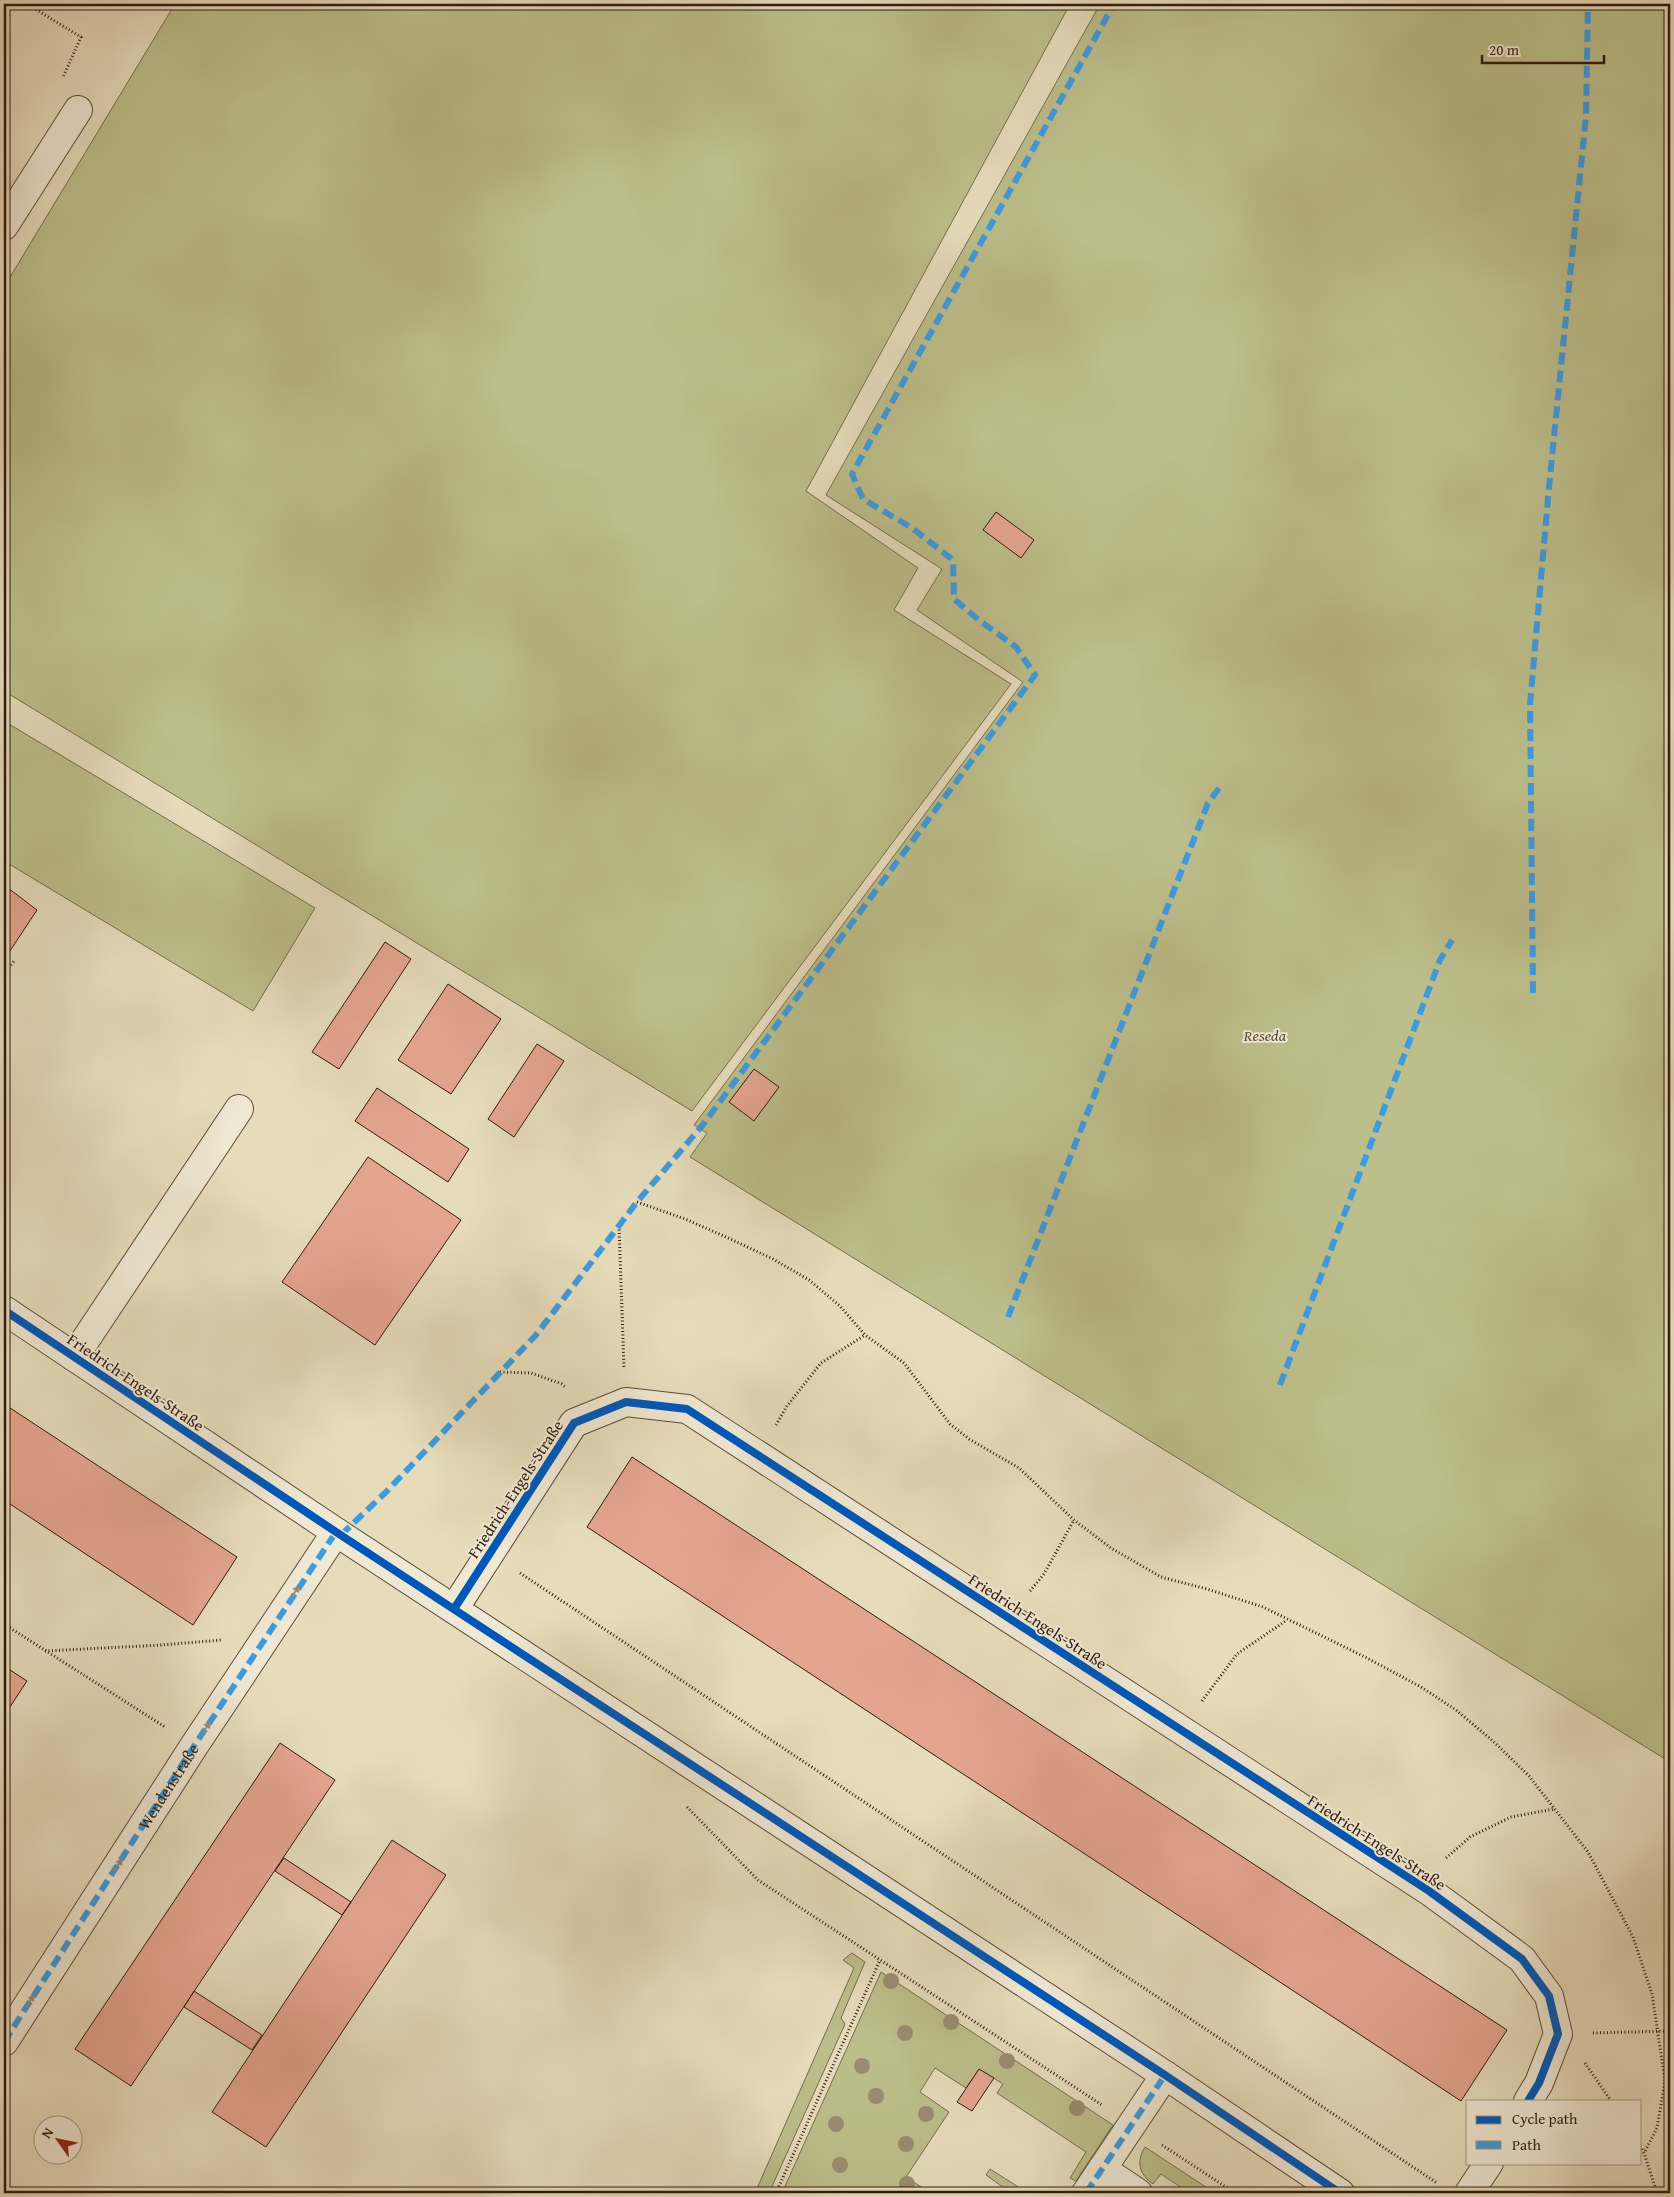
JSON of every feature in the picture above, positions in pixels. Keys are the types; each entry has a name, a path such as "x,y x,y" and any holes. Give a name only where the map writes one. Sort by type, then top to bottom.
{"street":[{"path":"4,226 78,110"},
{"path":"74,1357 239,1109"},
{"name":"Friedrich-Engels-Straße","path":"4,1310 336,1532 1165,2075 1340,2193"},
{"name":"Friedrich-Engels-Straße","path":"454,1609 574,1423 626,1402 687,1409 1429,1891 1522,1959 1549,1996 1558,2034"},
{"name":"Wendenstraße","path":"4,2042 194,1746 336,1532"},
{"path":"1529,2100 1539,2084 1558,2034"},
{"path":"1086,2193 1165,2075"},
{"path":"1457,2190 1487,2164"},
{"path":"1102,2169 1138,2193"}],"path":[{"path":"27,4 81,37 58,89 78,110"},
{"path":"4,973 16,960"},
{"path":"637,1202 685,1218 773,1259 816,1286 840,1306 865,1335 904,1363 950,1424 969,1439 1019,1468 1074,1520 1111,1548 1161,1577 1263,1607 1421,1687 1456,1710 1529,1776 1588,1852 1632,1937 1652,1994 1665,2081 1657,2128 1644,2153"},
{"path":"619,1226 626,1402"},
{"path":"758,1456 787,1406 821,1363 865,1335"},
{"path":"500,1372 531,1373 562,1384 588,1417"},
{"path":"1008,1618 1044,1574 1074,1520"},
{"path":"490,1553 1457,2190"},
{"path":"1180,1730 1237,1654 1286,1620"},
{"path":"4,1624 44,1652 194,1746"},
{"path":"44,1652 162,1645 267,1635"},
{"path":"701,1771 682,1802 758,1880 1235,2193"},
{"path":"1429,1891 1444,1860 1470,1837 1511,1817 1554,1809"},
{"path":"776,2193 880,1960"},
{"path":"1558,2034 1670,2031"},
{"path":"1642,2150 1657,2193"}],"green space":[{"path":"175,4 1070,4 806,491 918,568 894,610 1011,684 692,1111 4,691 4,287"},
{"name":"Reseda","path":"1100,4 1670,4 1670,1762 690,1157 707,1133 694,1125 1023,682 917,610 942,569 826,495"},
{"path":"4,721 315,908 253,1011 4,861"},
{"path":"852,1953 865,1962 841,2018 845,2024 769,2193 755,2193 854,1968 843,1960"},
{"path":"881,1972 1113,2125 1076,2181 1070,2178 1086,2152 997,2093 1003,2084 979,2069 966,2088 935,2068 920,2092 949,2112 906,2177 930,2193 905,2193 898,2189 895,2193 782,2193"},
{"path":"1145,2147 1215,2193 1184,2193 1185,2190 1161,2174 1153,2184 1148,2180 1140,2167 1140,2158"},
{"path":"990,2169 1028,2193 1011,2193 986,2175"}],"building":[{"path":"996,512 1034,540 1021,558 983,530"},
{"path":"4,885 37,910 4,960"},
{"path":"385,942 411,959 339,1069 312,1052"},
{"path":"448,984 501,1019 451,1094 398,1060"},
{"path":"537,1044 564,1061 514,1137 488,1119"},
{"path":"754,1069 779,1087 754,1121 729,1102"},
{"path":"377,1088 469,1149 448,1182 355,1121"},
{"path":"368,1157 461,1220 375,1345 282,1282"},
{"path":"4,1404 237,1557 193,1625 4,1500"},
{"path":"632,1457 1507,2030 1461,2101 587,1527"},
{"path":"4,1666 27,1681 4,1716"},
{"path":"280,1743 335,1780 131,2086 75,2049"},
{"path":"392,1840 446,1875 266,2147 212,2112"},
{"path":"284,1858 351,1902 342,1915 275,1871"},
{"path":"194,1991 262,2035 252,2050 184,2007"},
{"path":"979,2069 994,2078 972,2111 957,2102"}],"marked path":[{"path":"341,1535 385,1493 536,1335 637,1202 702,1126 1035,675 1016,647 954,599 953,560 912,528 863,499 852,474 1114,4"},
{"path":"1533,993 1530,704 1549,487 1586,116 1588,4"},
{"path":"1008,1317 1208,803 1220,787"},
{"path":"1280,1385 1440,960 1452,940"},
{"path":"4,2042 194,1746 336,1532"},
{"path":"1086,2193 1165,2075"}],"cycle path":[{"path":"4,1310 336,1532 1165,2075 1340,2193"},
{"path":"454,1609 574,1423 626,1402 687,1409 1429,1891 1522,1959 1549,1996 1558,2034 1539,2083 1529,2100"}]}
